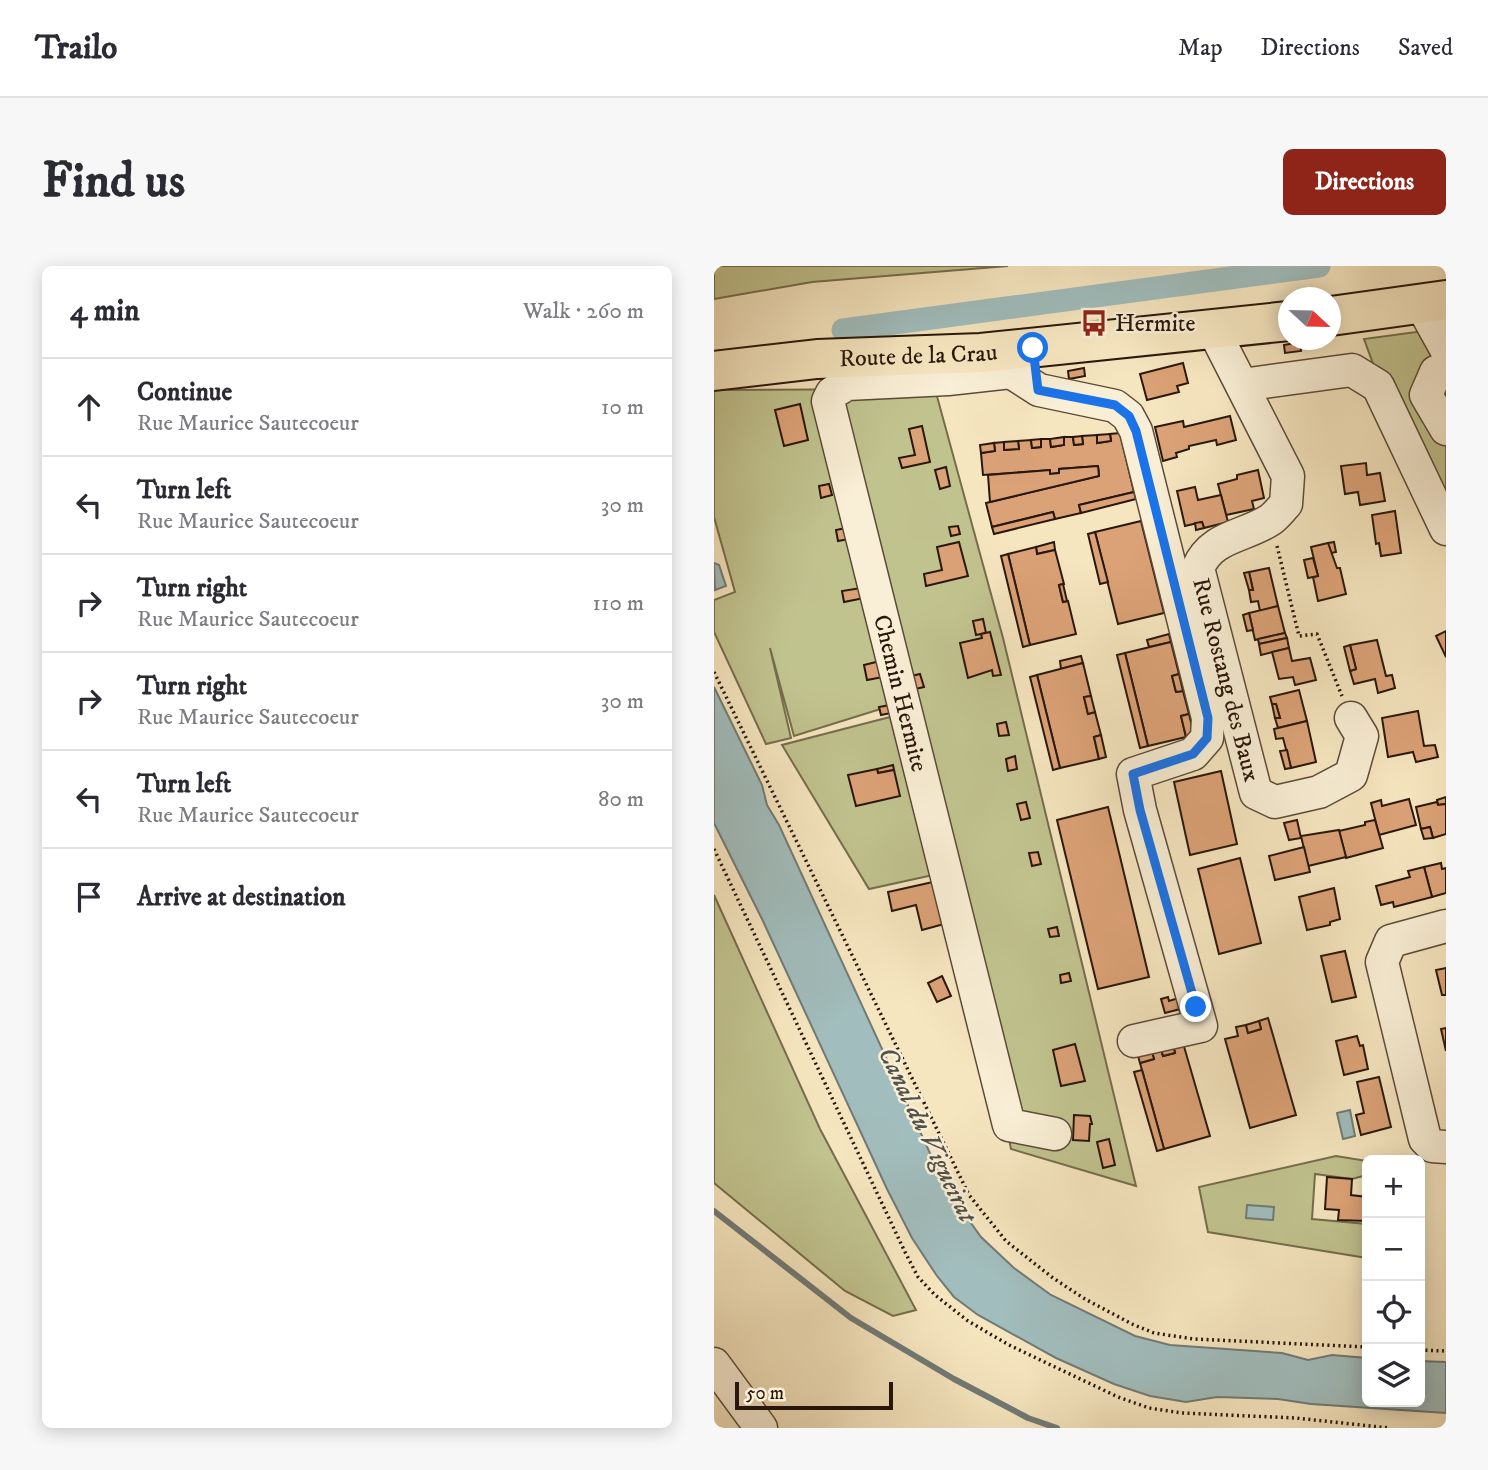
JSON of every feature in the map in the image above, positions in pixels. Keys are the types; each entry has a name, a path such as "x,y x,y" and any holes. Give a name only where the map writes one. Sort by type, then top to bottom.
{"main road":[{"path":"1341,315 1434,302"},
{"name":"Route de la Crau","path":"714,371 817,359 1018,356 1278,322"}],"street":[{"path":"1434,302 1446,349"},
{"path":"1229,328 1241,382 1288,475 1286,504 1270,520"},
{"path":"1018,356 1038,390 1115,405 1129,416 1139,443 1208,718 1207,738 1193,754 1133,774 1140,810 1201,1026 1134,1041"},
{"name":"Chemin Hermite","path":"1018,356 948,379 847,384 832,393 828,401 1009,1125 1055,1134"},
{"path":"1446,367 1436,372 1426,395 1446,429"},
{"path":"1241,382 1352,370 1378,386 1446,529"},
{"name":"Rue Rostang des Baux","path":"1270,520 1231,536 1203,554 1198,568 1256,793 1275,802 1320,792 1351,775 1362,736 1351,718"},
{"path":"1446,926 1391,941 1382,962 1425,1139 1432,1146 1446,1147"},
{"path":"714,1364 761,1428"}],"path":[{"path":"1270,520 1299,636 1317,634 1351,718"},
{"path":"714,849 905,1252 918,1276 935,1295 968,1321 1009,1345 1118,1397 1149,1408 1182,1413 1296,1418 1389,1428"},
{"path":"1425,1350 1446,1351"}],"green space":[{"path":"714,266 1008,266 812,282 714,299"},
{"path":"1446,328 1446,513 1379,380 1364,339"},
{"path":"935,389 1003,638 1136,1186 1011,1149 981,1001 903,702 794,736 770,648 791,738 766,744 714,632 714,600 735,592 714,517 714,390"},
{"path":"890,717 933,875 869,889 782,745"},
{"path":"714,895 820,1129 916,1310 893,1316 845,1291 714,1183"},
{"path":"1336,1156 1362,1160 1362,1176 1352,1179 1315,1174 1312,1219 1362,1224 1362,1257 1208,1232 1199,1187"}],"water":[{"path":"714,563 719,565 726,586 715,590"},
{"path":"714,687 762,785 767,805 779,825 946,1188 981,1237 1014,1268 1051,1295 1135,1336 1170,1345 1282,1353 1308,1360 1332,1355 1362,1358 1362,1407 1425,1407 1425,1361 1446,1362 1446,1413 1311,1404 1278,1399 1217,1397 1186,1402 1150,1396 1114,1384 1056,1358 978,1315 954,1297 912,1238 887,1189 762,919 714,823"},
{"path":"1350,1110 1355,1136 1343,1139 1337,1113"},
{"path":"1247,1205 1274,1207 1273,1220 1246,1218"}],"building":[{"path":"1285,350 1301,350 1301,351 1285,353"},
{"path":"1183,363 1188,383 1177,386 1179,392 1147,400 1140,374"},
{"path":"1084,368 1085,376 1069,379 1068,371"},
{"path":"800,404 808,440 784,446 775,410"},
{"path":"1230,416 1236,440 1217,445 1216,440 1189,446 1189,449 1176,453 1177,457 1163,461 1155,427 1183,421 1184,427"},
{"path":"922,426 930,462 902,468 899,458 915,455 909,429"},
{"path":"1120,433 1134,492 1079,505 1081,513 1055,519 1053,512 992,527 986,503 1099,476 1098,466 1059,469 1059,473 1050,474 1050,470 983,475 981,453 995,451 994,443 1004,442 1004,450 1019,449 1018,441 1031,440 1032,448 1041,447 1041,439 1050,439 1051,447 1064,445 1064,437 1073,437 1074,445 1083,444 1082,436 1097,435 1097,443 1111,441 1110,434"},
{"path":"1110,434 1111,441 1097,443 1097,435"},
{"path":"1082,436 1083,444 1074,445 1073,437"},
{"path":"1064,437 1064,445 1051,447 1050,439"},
{"path":"1041,439 1041,447 1032,448 1031,440"},
{"path":"1018,441 1019,449 1004,450 1004,442"},
{"path":"994,443 995,451 981,453 980,445"},
{"path":"1366,463 1367,475 1380,473 1385,501 1360,505 1358,492 1345,494 1341,466"},
{"path":"1098,466 1099,476 990,502 988,475 1050,470 1050,474 1059,473 1059,469"},
{"path":"946,467 950,486 940,489 935,470"},
{"path":"1258,470 1264,498 1252,501 1254,509 1226,515 1218,484 1237,479 1237,475"},
{"path":"829,484 832,495 821,498 819,486"},
{"path":"1195,487 1198,500 1221,495 1228,522 1204,528 1202,522 1185,526 1177,491"},
{"path":"1134,492 1136,499 1081,513 1079,505"},
{"path":"1395,511 1401,553 1381,556 1379,543 1376,544 1372,515"},
{"path":"1053,512 1055,519 994,534 992,527"},
{"path":"1141,521 1164,613 1118,624 1095,532"},
{"path":"1202,522 1204,528 1196,530 1195,523"},
{"path":"958,526 960,534 951,536 949,527"},
{"path":"846,528 849,539 838,541 836,530"},
{"path":"1095,532 1108,582 1100,584 1088,534"},
{"path":"959,542 968,576 926,586 924,574 942,570 937,547"},
{"path":"1054,542 1055,550 1037,554 1036,547"},
{"path":"1334,542 1336,552 1331,553 1328,543"},
{"path":"1328,543 1337,568 1340,568 1346,594 1318,601 1313,577 1318,576 1311,547"},
{"path":"1036,547 1037,554 1055,550 1064,584 1059,585 1063,602 1068,601 1076,634 1030,645 1008,554"},
{"path":"1008,554 1030,645 1023,647 1001,556"},
{"path":"1313,558 1318,576 1308,578 1304,560"},
{"path":"1269,568 1278,606 1260,611 1258,601 1251,602 1249,590 1253,590 1249,572"},
{"path":"1249,572 1253,590 1249,590 1244,573"},
{"path":"1063,584 1067,601 1063,602 1059,585"},
{"path":"861,588 864,598 844,602 842,591"},
{"path":"1278,606 1285,633 1255,640 1249,613"},
{"path":"1249,613 1253,630 1247,631 1243,615"},
{"path":"983,619 986,633 976,635 973,621"},
{"path":"1446,631 1446,657 1436,636"},
{"path":"990,632 1001,675 993,676 992,670 968,678 960,643 982,638 981,634"},
{"path":"1285,633 1287,638 1259,644 1258,639"},
{"path":"1169,634 1171,642 1149,647 1147,640"},
{"path":"1287,638 1289,648 1261,655 1259,644"},
{"path":"1377,640 1386,676 1392,675 1395,688 1378,693 1375,679 1354,684 1350,671 1356,669 1350,645"},
{"path":"1171,642 1179,674 1172,676 1176,692 1183,691 1189,714 1181,716 1186,737 1148,746 1125,653"},
{"path":"1350,645 1356,669 1350,671 1344,647"},
{"path":"1289,648 1292,661 1310,658 1316,680 1295,685 1293,677 1279,679 1272,652"},
{"path":"1125,653 1148,746 1140,748 1117,655"},
{"path":"1081,656 1083,663 1061,669 1060,661"},
{"path":"880,661 883,677 867,680 864,665"},
{"path":"1083,663 1091,696 1084,697 1088,714 1095,712 1101,735 1094,737 1099,759 1060,768 1037,675"},
{"path":"920,674 924,687 911,690 907,677"},
{"path":"1179,674 1183,691 1176,692 1172,676"},
{"path":"1037,675 1060,768 1053,770 1030,677"},
{"path":"1299,690 1307,721 1278,728 1275,718 1280,718 1276,704 1272,704 1270,697"},
{"path":"1091,696 1095,712 1088,714 1084,697"},
{"path":"1272,704 1276,704 1280,718 1275,718"},
{"path":"890,705 891,713 881,715 879,707"},
{"path":"1418,711 1424,746 1435,745 1438,757 1416,762 1413,752 1388,757 1382,718"},
{"path":"1189,714 1194,735 1186,737 1181,716"},
{"path":"1307,721 1316,762 1291,768 1283,738 1276,739 1274,729"},
{"path":"1006,722 1009,735 999,736 997,724"},
{"path":"1101,735 1106,757 1099,759 1094,737"},
{"path":"1287,750 1291,768 1285,769 1280,751"},
{"path":"1015,756 1017,769 1008,771 1006,759"},
{"path":"893,765 894,770 878,773 877,769"},
{"path":"877,769 878,773 894,770 900,796 856,806 848,775"},
{"path":"1221,771 1237,844 1190,855 1174,782"},
{"path":"1446,797 1446,804 1438,805 1437,800"},
{"path":"1409,799 1416,825 1379,835 1371,803 1381,800 1382,806"},
{"path":"1026,802 1030,818 1021,820 1017,804"},
{"path":"1437,802 1438,805 1446,804 1446,834 1433,838 1430,827 1421,829 1416,807"},
{"path":"1108,807 1149,977 1098,989 1057,820"},
{"path":"1297,820 1301,838 1289,840 1284,823"},
{"path":"1375,820 1383,848 1346,858 1339,831"},
{"path":"1430,827 1433,838 1424,839 1421,829"},
{"path":"1339,830 1346,857 1308,866 1301,836"},
{"path":"1304,847 1310,872 1275,880 1269,856"},
{"path":"1038,852 1041,864 1032,866 1029,853"},
{"path":"1240,858 1261,943 1219,954 1198,869"},
{"path":"1441,863 1442,869 1446,868 1446,893 1432,897 1424,867"},
{"path":"1424,867 1432,897 1394,907 1393,902 1381,905 1376,886 1410,877 1408,871"},
{"path":"933,882 944,924 922,930 916,905 892,911 888,892"},
{"path":"1334,888 1340,919 1330,922 1330,925 1307,930 1299,897"},
{"path":"1057,927 1059,936 1050,937 1048,929"},
{"path":"1345,951 1356,997 1332,1002 1321,956"},
{"path":"1446,968 1446,995 1442,995 1436,970"},
{"path":"1069,973 1071,981 1061,983 1060,975"},
{"path":"942,976 951,996 937,1002 928,983"},
{"path":"1185,996 1188,1007 1165,1013 1161,999 1168,997 1169,1001"},
{"path":"1268,1018 1296,1115 1250,1128 1225,1039 1238,1036 1236,1027 1246,1025 1248,1033 1261,1029 1259,1021"},
{"path":"1259,1021 1261,1029 1248,1033 1246,1025"},
{"path":"1446,1028 1446,1051 1441,1029"},
{"path":"1357,1036 1360,1046 1363,1045 1368,1069 1344,1075 1336,1041"},
{"path":"1183,1043 1210,1136 1164,1149 1140,1063 1154,1059 1152,1052 1161,1049 1163,1056 1175,1053 1173,1045"},
{"path":"1075,1044 1085,1081 1061,1086 1053,1050"},
{"path":"1173,1045 1175,1053 1163,1056 1161,1049"},
{"path":"1152,1052 1154,1059 1140,1063 1138,1056"},
{"path":"1142,1070 1164,1149 1157,1151 1134,1072"},
{"path":"1379,1077 1391,1127 1361,1135 1356,1115 1364,1113 1357,1082"},
{"path":"1074,1115 1090,1116 1092,1124 1089,1141 1073,1140"},
{"path":"1109,1139 1115,1165 1103,1168 1097,1142"},
{"path":"1327,1177 1352,1179 1351,1195 1362,1196 1362,1221 1338,1220 1339,1210 1325,1209"}],"waterway":[{"path":"843,330 1319,266"},
{"path":"714,1211 851,1318 954,1379 1028,1418 1057,1428"}],"place":[{"name":"Hermite","path":"1094,323"}],"route":[{"path":"1033,348 1038,390 1115,405 1129,416 1136,431 1197,668 1208,718 1207,738 1193,754 1133,774 1140,810 1196,1007"}],"water label":[{"name":"Canal du Vigueirat","path":"928,1134"}]}
